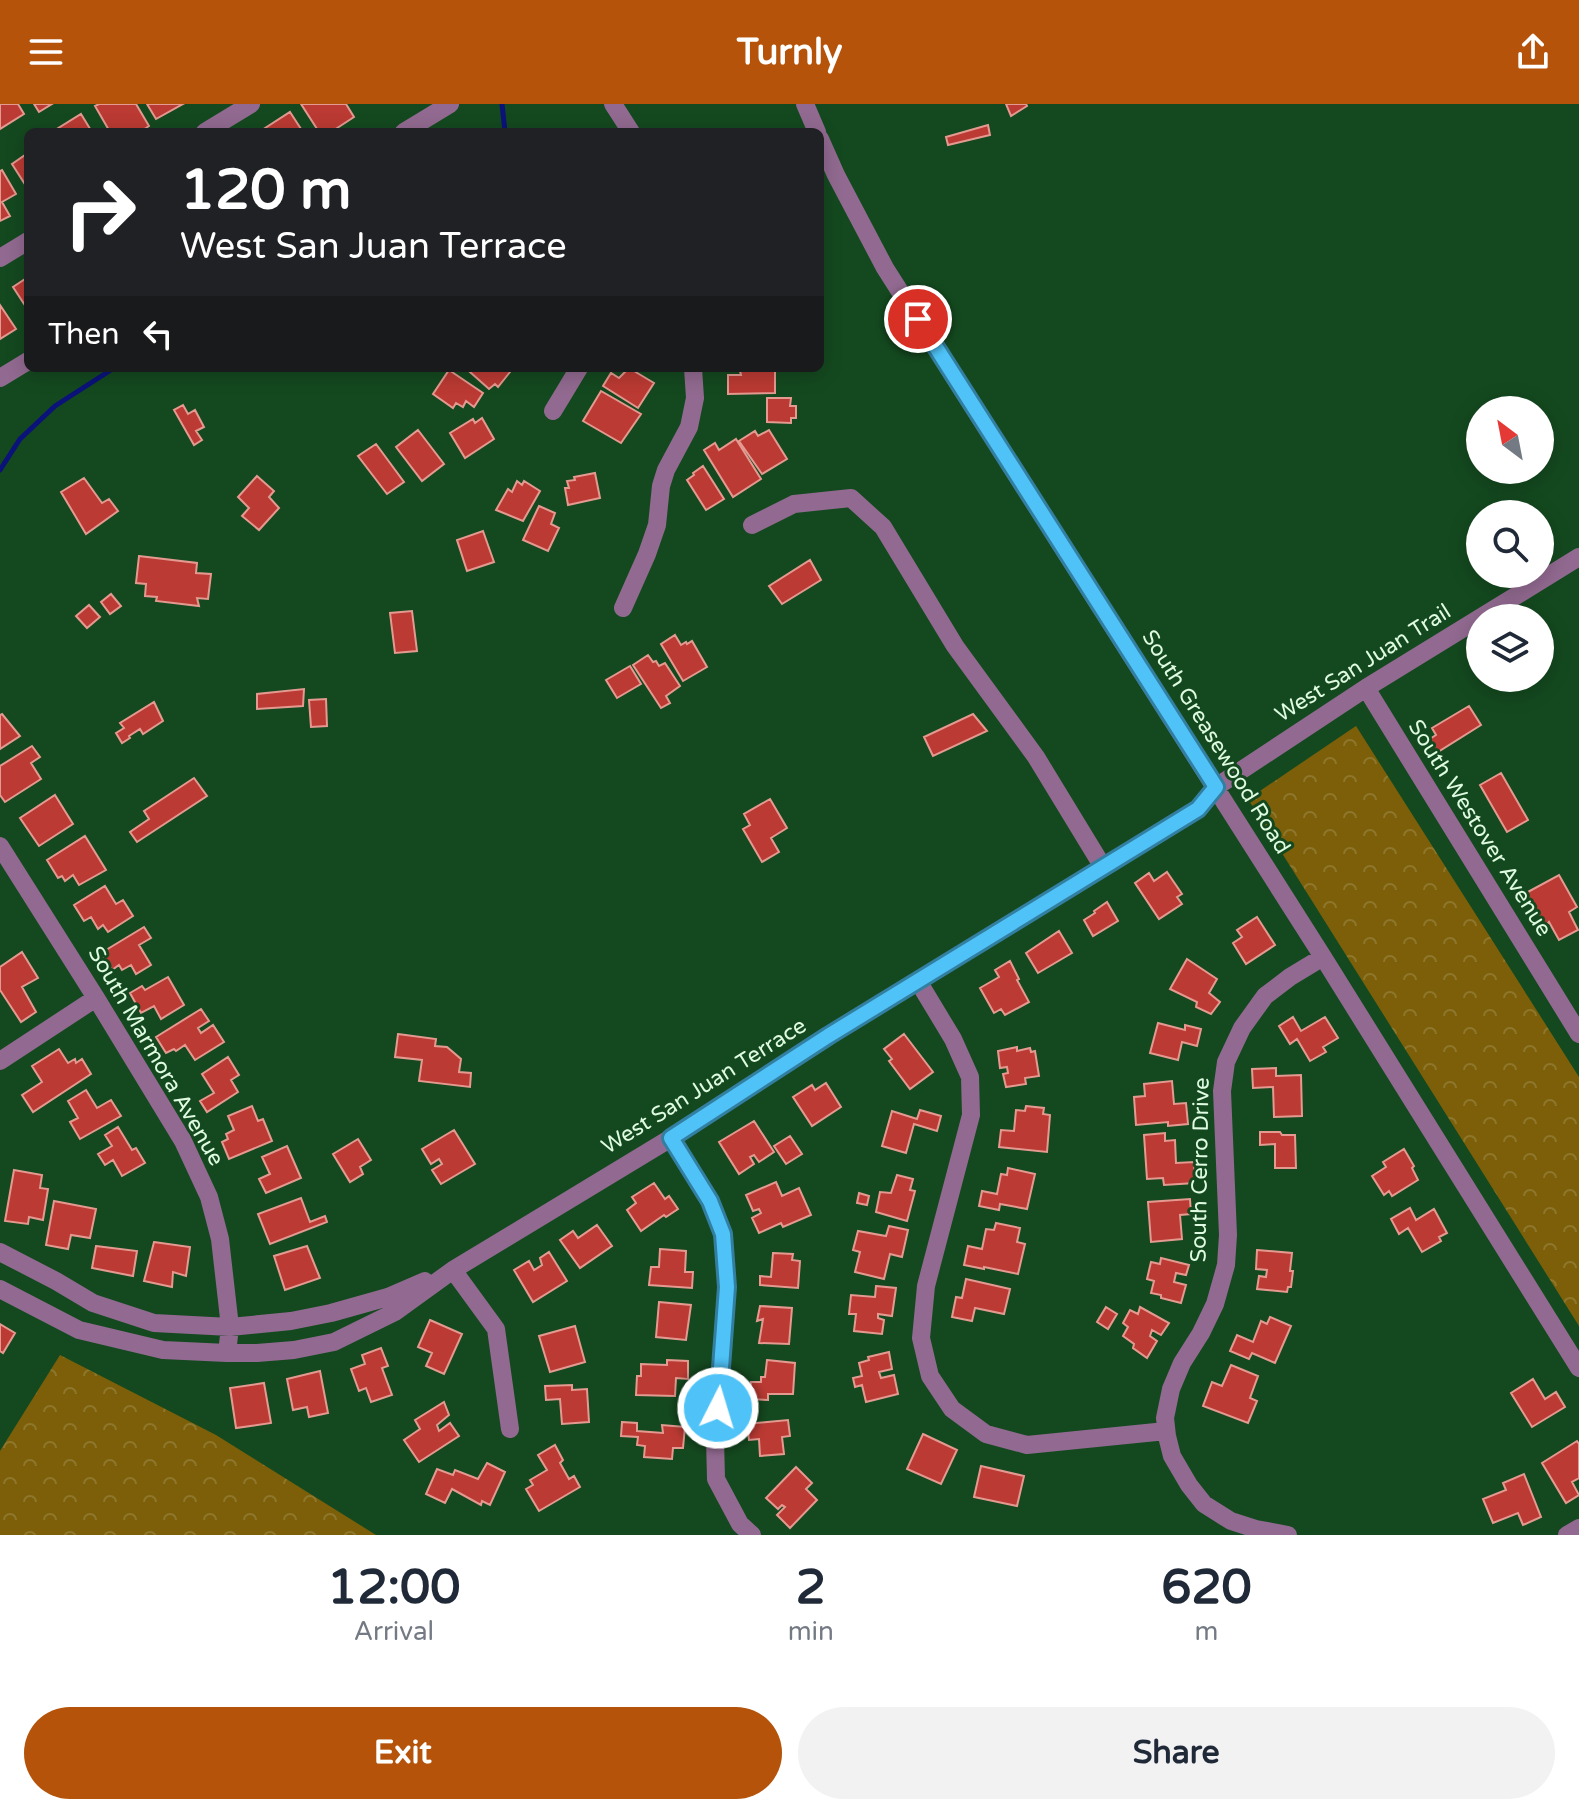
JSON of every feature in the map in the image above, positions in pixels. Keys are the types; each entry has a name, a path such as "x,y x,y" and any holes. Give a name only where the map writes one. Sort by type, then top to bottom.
{"street":[{"path":"212,128 251,104"},
{"path":"411,128 450,104"},
{"path":"613,104 628,128"},
{"path":"805,104 815,128"},
{"name":"South Greasewood Road","path":"824,148 885,268 1216,787 1579,1368"},
{"path":"0,258 24,243"},
{"path":"0,378 24,363"},
{"path":"553,411 577,372"},
{"path":"623,608 657,525 666,470 689,427 695,398 693,372"},
{"path":"752,525 794,504 851,498 883,527 955,646 1036,757 1103,867"},
{"name":"West San Juan Trail","path":"1216,787 1366,688 1579,557"},
{"name":"South Westover Avenue","path":"1366,688 1579,1034"},
{"name":"West San Juan Terrace","path":"0,1289 79,1330 163,1350 227,1353 294,1350 334,1342 395,1312 453,1270 671,1138 828,1036 1198,809 1216,787"},
{"name":"South Marmora Avenue","path":"0,846 183,1141 209,1197 220,1239 230,1327 227,1353"},
{"name":"South Cerro Drive","path":"1288,1535 1231,1521 1204,1504 1172,1456 1165,1418 1171,1389 1215,1304 1226,1265 1228,1235 1222,1091 1226,1062 1242,1028 1265,996 1323,957"},
{"path":"918,981 953,1039 970,1077 971,1115 926,1286 921,1338 930,1376 952,1409 986,1434 1027,1445 1166,1431"},
{"path":"0,1061 96,998"},
{"path":"671,1138 710,1201 723,1234 727,1287 715,1438 716,1479 740,1524 752,1535"},
{"name":"West San Juan Terrace","path":"0,1252 93,1303 154,1323 230,1327 291,1321 331,1313 388,1297 453,1270"},
{"path":"453,1270 496,1329 510,1429"},
{"path":"1567,1535 1579,1528"}],"green space":[{"path":"1356,726 1579,1077 1579,1326 1248,799"},
{"path":"60,1355 216,1435 376,1535 0,1535 0,1451"}],"building":[{"path":"0,104 18,104 24,114 0,129"},
{"path":"34,104 52,104 39,112"},
{"path":"136,104 149,126 108,128 95,106"},
{"path":"147,104 183,104 156,119"},
{"path":"301,104 346,104 354,117 337,128 316,128"},
{"path":"1006,104 1026,104 1027,106 1011,116"},
{"path":"290,112 300,128 265,128"},
{"path":"81,114 90,128 58,128"},
{"path":"988,125 990,135 948,145 946,137"},
{"path":"24,156 24,183 12,164"},
{"path":"0,171 16,194 2,202 10,216 0,221"},
{"path":"24,280 24,304 13,287"},
{"path":"0,305 16,329 0,339"},
{"path":"448,372 483,393 474,407 466,401 463,407 456,403 453,408 433,394"},
{"path":"470,372 510,372 498,387 495,384 489,389"},
{"path":"625,372 636,372 654,383 638,408 603,386 611,373 619,378"},
{"path":"740,372 775,372 775,393 728,394 728,375 741,375"},
{"path":"601,391 641,414 621,443 583,421"},
{"path":"767,398 791,398 790,406 796,406 796,418 791,418 791,423 767,422"},
{"path":"183,405 188,414 195,410 204,427 196,431 202,440 194,445 174,410"},
{"path":"482,418 494,439 465,458 450,433 473,419 475,423"},
{"path":"418,430 444,464 422,481 396,447"},
{"path":"769,430 787,459 762,474 739,441 755,431 758,436"},
{"path":"736,439 761,479 733,497 704,450 715,443 719,450"},
{"path":"376,444 404,482 387,494 358,456"},
{"path":"703,466 724,499 706,510 687,480"},
{"path":"595,473 600,498 568,505 567,481"},
{"path":"257,476 274,491 269,497 279,508 259,530 242,516 249,508 238,497"},
{"path":"84,478 102,503 109,499 118,511 86,534 61,492"},
{"path":"517,481 522,485 524,481 540,491 523,521 496,510 508,489 512,492"},
{"path":"539,506 555,513 551,524 559,528 548,551 523,540"},
{"path":"483,531 494,562 467,571 457,540"},
{"path":"139,556 197,563 196,573 211,574 208,599 197,598 199,606 156,601 157,597 145,596 146,584 136,583"},
{"path":"810,560 821,580 782,604 769,586"},
{"path":"111,594 121,606 110,614 101,602"},
{"path":"89,605 100,617 87,628 76,616"},
{"path":"412,611 417,651 395,653 390,613"},
{"path":"675,635 681,645 692,641 707,667 683,681 661,644"},
{"path":"648,655 659,666 665,663 680,686 666,696 670,703 661,708 633,665"},
{"path":"630,666 641,684 617,698 606,680"},
{"path":"304,689 303,706 257,709 257,694"},
{"path":"326,699 327,726 311,727 309,700"},
{"path":"154,702 163,721 143,734 140,729 122,743 116,733 124,728 120,723"},
{"path":"1469,706 1481,725 1433,755 1425,742 1436,735 1432,728"},
{"path":"973,714 987,731 933,756 924,737"},
{"path":"0,715 20,736 0,749"},
{"path":"32,746 40,757 31,763 41,779 5,802 0,795 0,766"},
{"path":"1501,773 1528,820 1507,832 1480,785"},
{"path":"194,778 207,796 137,842 130,832 149,819 144,811"},
{"path":"55,795 73,824 39,846 20,818"},
{"path":"770,799 787,828 771,838 779,852 762,862 743,829 750,825 744,814"},
{"path":"85,836 106,870 79,885 73,875 65,881 62,876 58,878 47,860"},
{"path":"1167,872 1182,894 1177,897 1182,904 1159,919 1135,883 1149,873 1154,881"},
{"path":"1559,875 1577,907 1569,912 1578,930 1559,940 1549,922 1545,926 1526,893"},
{"path":"105,886 116,904 123,900 133,916 108,932 103,925 98,929 91,917 84,921 74,905"},
{"path":"1107,902 1118,921 1093,936 1084,920"},
{"path":"1257,917 1275,945 1246,964 1233,943 1242,937 1237,930"},
{"path":"144,927 151,938 139,945 151,965 136,974 131,965 122,970 119,965 112,970 101,953"},
{"path":"1059,931 1072,953 1038,973 1026,953"},
{"path":"22,952 38,978 22,987 36,1012 21,1022 0,990 0,967"},
{"path":"1187,959 1217,979 1209,993 1220,1002 1211,1014 1196,1007 1197,1002 1170,989"},
{"path":"1010,961 1029,1002 1005,1015 1001,1009 994,1013 980,988 999,977 995,970"},
{"path":"168,977 184,1005 161,1019 154,1006 141,1013 130,993 142,986 145,990"},
{"path":"201,1009 209,1021 198,1028 201,1033 213,1025 224,1042 195,1060 185,1045 166,1053 156,1037"},
{"path":"1293,1017 1301,1031 1325,1017 1338,1038 1323,1047 1326,1052 1310,1061 1297,1039 1290,1044 1279,1026"},
{"path":"1158,1023 1185,1030 1185,1025 1201,1029 1197,1046 1182,1042 1178,1060 1150,1053"},
{"path":"398,1034 436,1039 435,1046 447,1047 461,1059 459,1072 471,1073 470,1087 419,1081 422,1060 395,1057"},
{"path":"904,1034 933,1072 910,1089 884,1049"},
{"path":"1017,1047 1017,1051 1030,1048 1031,1052 1035,1051 1039,1076 1025,1078 1026,1084 1006,1087 1003,1074 1008,1073 1007,1067 1000,1068 998,1051"},
{"path":"59,1049 68,1063 82,1059 91,1074 33,1112 22,1095 42,1082 32,1066"},
{"path":"228,1057 239,1075 231,1080 238,1092 207,1112 200,1101 214,1093 202,1074"},
{"path":"1276,1068 1276,1076 1301,1075 1302,1116 1274,1117 1273,1087 1253,1088 1252,1069"},
{"path":"1172,1081 1174,1104 1186,1103 1188,1124 1136,1125 1134,1097 1145,1096 1144,1084"},
{"path":"826,1083 841,1107 812,1126 793,1097 812,1085 815,1090"},
{"path":"86,1090 97,1108 111,1100 121,1116 80,1139 70,1122 78,1118 68,1101"},
{"path":"252,1106 258,1121 263,1119 272,1141 229,1159 222,1142 228,1139 226,1134 234,1130 228,1116"},
{"path":"1026,1106 1044,1108 1043,1114 1050,1115 1047,1152 999,1147 1001,1130 1014,1131 1016,1110 1025,1111"},
{"path":"920,1110 941,1116 937,1131 914,1124 906,1153 882,1146 892,1111 917,1119"},
{"path":"754,1121 774,1152 759,1162 754,1155 750,1157 754,1164 739,1174 719,1142"},
{"path":"118,1127 132,1150 136,1148 145,1163 122,1176 113,1160 105,1165 98,1154 112,1146 105,1135"},
{"path":"454,1130 475,1164 441,1184 432,1170 442,1164 439,1159 431,1164 422,1149"},
{"path":"1260,1132 1295,1135 1296,1168 1275,1168 1275,1144 1260,1145"},
{"path":"1165,1133 1165,1141 1175,1140 1176,1163 1194,1162 1195,1183 1164,1185 1163,1178 1147,1179 1144,1135"},
{"path":"790,1136 802,1154 786,1164 774,1146"},
{"path":"358,1139 371,1160 360,1167 363,1174 350,1182 333,1154"},
{"path":"287,1146 301,1178 266,1193 259,1179 270,1174 262,1157"},
{"path":"1404,1149 1418,1180 1392,1196 1389,1191 1384,1195 1372,1176 1386,1167 1383,1162"},
{"path":"1008,1168 1035,1174 1027,1209 1000,1204 999,1210 979,1206 982,1191 997,1194 1001,1174 1007,1175"},
{"path":"14,1170 42,1175 40,1188 48,1189 43,1220 29,1217 28,1224 5,1221"},
{"path":"897,1175 913,1179 910,1190 915,1191 907,1221 876,1212 880,1192 891,1193"},
{"path":"776,1182 782,1196 799,1188 811,1215 759,1233 752,1218 761,1213 759,1209 753,1211 746,1195"},
{"path":"654,1183 665,1199 669,1196 678,1209 641,1231 627,1210 636,1203 632,1197"},
{"path":"859,1193 869,1196 867,1205 857,1203"},
{"path":"301,1198 310,1222 325,1216 327,1222 270,1244 258,1214"},
{"path":"1190,1199 1191,1214 1180,1215 1182,1239 1151,1242 1148,1202"},
{"path":"54,1201 96,1209 90,1238 71,1235 68,1249 46,1245"},
{"path":"1410,1208 1416,1220 1434,1209 1447,1233 1439,1237 1441,1241 1422,1252 1408,1228 1399,1234 1391,1219"},
{"path":"996,1223 1020,1228 1017,1242 1025,1244 1018,1274 964,1265 968,1246 982,1249 986,1229 994,1230"},
{"path":"597,1225 612,1246 580,1268 560,1240 573,1231 578,1238"},
{"path":"889,1226 908,1230 902,1257 890,1254 884,1279 855,1272 860,1252 853,1250 858,1231 886,1236"},
{"path":"154,1242 190,1247 186,1276 173,1272 172,1287 144,1281"},
{"path":"96,1246 137,1251 133,1276 92,1268"},
{"path":"307,1246 320,1278 285,1290 274,1256"},
{"path":"660,1249 686,1251 685,1272 693,1272 692,1288 649,1285 651,1267 659,1267"},
{"path":"1257,1250 1292,1253 1291,1287 1287,1292 1257,1289 1259,1276 1266,1277 1267,1270 1256,1269"},
{"path":"549,1252 567,1281 533,1302 514,1270 529,1261 534,1270 542,1265 540,1258"},
{"path":"773,1253 793,1254 792,1260 800,1261 798,1288 760,1285 760,1276 771,1277"},
{"path":"1161,1258 1189,1265 1186,1275 1176,1273 1174,1282 1186,1285 1181,1303 1151,1293 1154,1281 1147,1279 1151,1262 1160,1264"},
{"path":"966,1279 1010,1289 1004,1314 975,1308 972,1321 952,1317 956,1297 962,1298"},
{"path":"876,1286 896,1288 892,1316 878,1314 878,1318 884,1320 882,1334 854,1331 856,1314 849,1314 851,1295 875,1297"},
{"path":"659,1302 691,1305 686,1340 656,1337"},
{"path":"760,1306 792,1308 789,1344 759,1343 763,1319 757,1321"},
{"path":"1106,1307 1117,1314 1108,1329 1097,1322"},
{"path":"1140,1307 1169,1323 1161,1335 1152,1330 1150,1336 1157,1341 1147,1358 1123,1336 1128,1327 1123,1323 1130,1310 1138,1314"},
{"path":"1270,1317 1291,1326 1275,1363 1252,1353 1249,1359 1230,1351 1237,1335 1253,1342 1261,1321 1267,1324"},
{"path":"430,1320 462,1334 444,1374 426,1366 432,1353 418,1347"},
{"path":"0,1324 15,1333 3,1353 0,1351"},
{"path":"575,1326 585,1362 550,1372 539,1336"},
{"path":"381,1348 388,1366 382,1368 392,1395 371,1402 366,1388 359,1391 351,1369 365,1364 362,1355"},
{"path":"889,1352 892,1369 879,1372 881,1378 894,1375 898,1394 866,1402 862,1385 855,1387 853,1378 862,1376 859,1363 869,1360 868,1357"},
{"path":"667,1360 688,1361 688,1379 676,1378 675,1396 636,1395 641,1364 667,1365"},
{"path":"767,1360 795,1363 793,1394 768,1394 768,1400 749,1399 751,1382 761,1382 761,1377 765,1377"},
{"path":"1231,1365 1258,1376 1250,1398 1257,1401 1248,1423 1203,1406 1212,1382 1222,1386"},
{"path":"320,1371 328,1413 309,1417 307,1407 293,1410 287,1379"},
{"path":"1533,1379 1545,1399 1556,1392 1565,1407 1532,1427 1511,1393"},
{"path":"264,1383 271,1423 236,1428 230,1388"},
{"path":"572,1385 572,1390 587,1389 589,1422 562,1424 560,1399 546,1400 545,1386"},
{"path":"444,1402 449,1415 437,1425 439,1431 450,1423 459,1436 419,1462 404,1440 420,1429 415,1420"},
{"path":"788,1420 790,1436 782,1437 784,1454 760,1456 759,1439 749,1440 747,1424"},
{"path":"622,1422 637,1423 637,1431 663,1433 662,1425 685,1427 683,1448 673,1448 672,1459 644,1457 645,1446 637,1445 638,1437 621,1436"},
{"path":"923,1434 957,1450 941,1484 907,1469"},
{"path":"1577,1441 1579,1478 1572,1482 1579,1495 1566,1503 1542,1463"},
{"path":"555,1445 569,1479 574,1476 580,1487 539,1511 526,1489 533,1485 530,1480 547,1470 538,1455"},
{"path":"487,1463 505,1472 490,1505 482,1501 481,1505 452,1489 445,1503 426,1494 437,1469 453,1475 455,1470 478,1479"},
{"path":"981,1466 1024,1476 1017,1506 974,1497"},
{"path":"796,1467 812,1483 806,1489 817,1500 790,1528 777,1515 785,1507 782,1505 778,1509 766,1498"},
{"path":"1524,1474 1541,1517 1523,1525 1518,1513 1493,1523 1483,1499 1506,1490 1503,1483"}],"waterway":[{"path":"502,104 505,128"},
{"path":"0,470 20,439 55,406 108,372"}],"route":[{"path":"718,1408 727,1287 723,1234 710,1201 671,1138 828,1036 1198,809 1216,787 918,319"}]}
